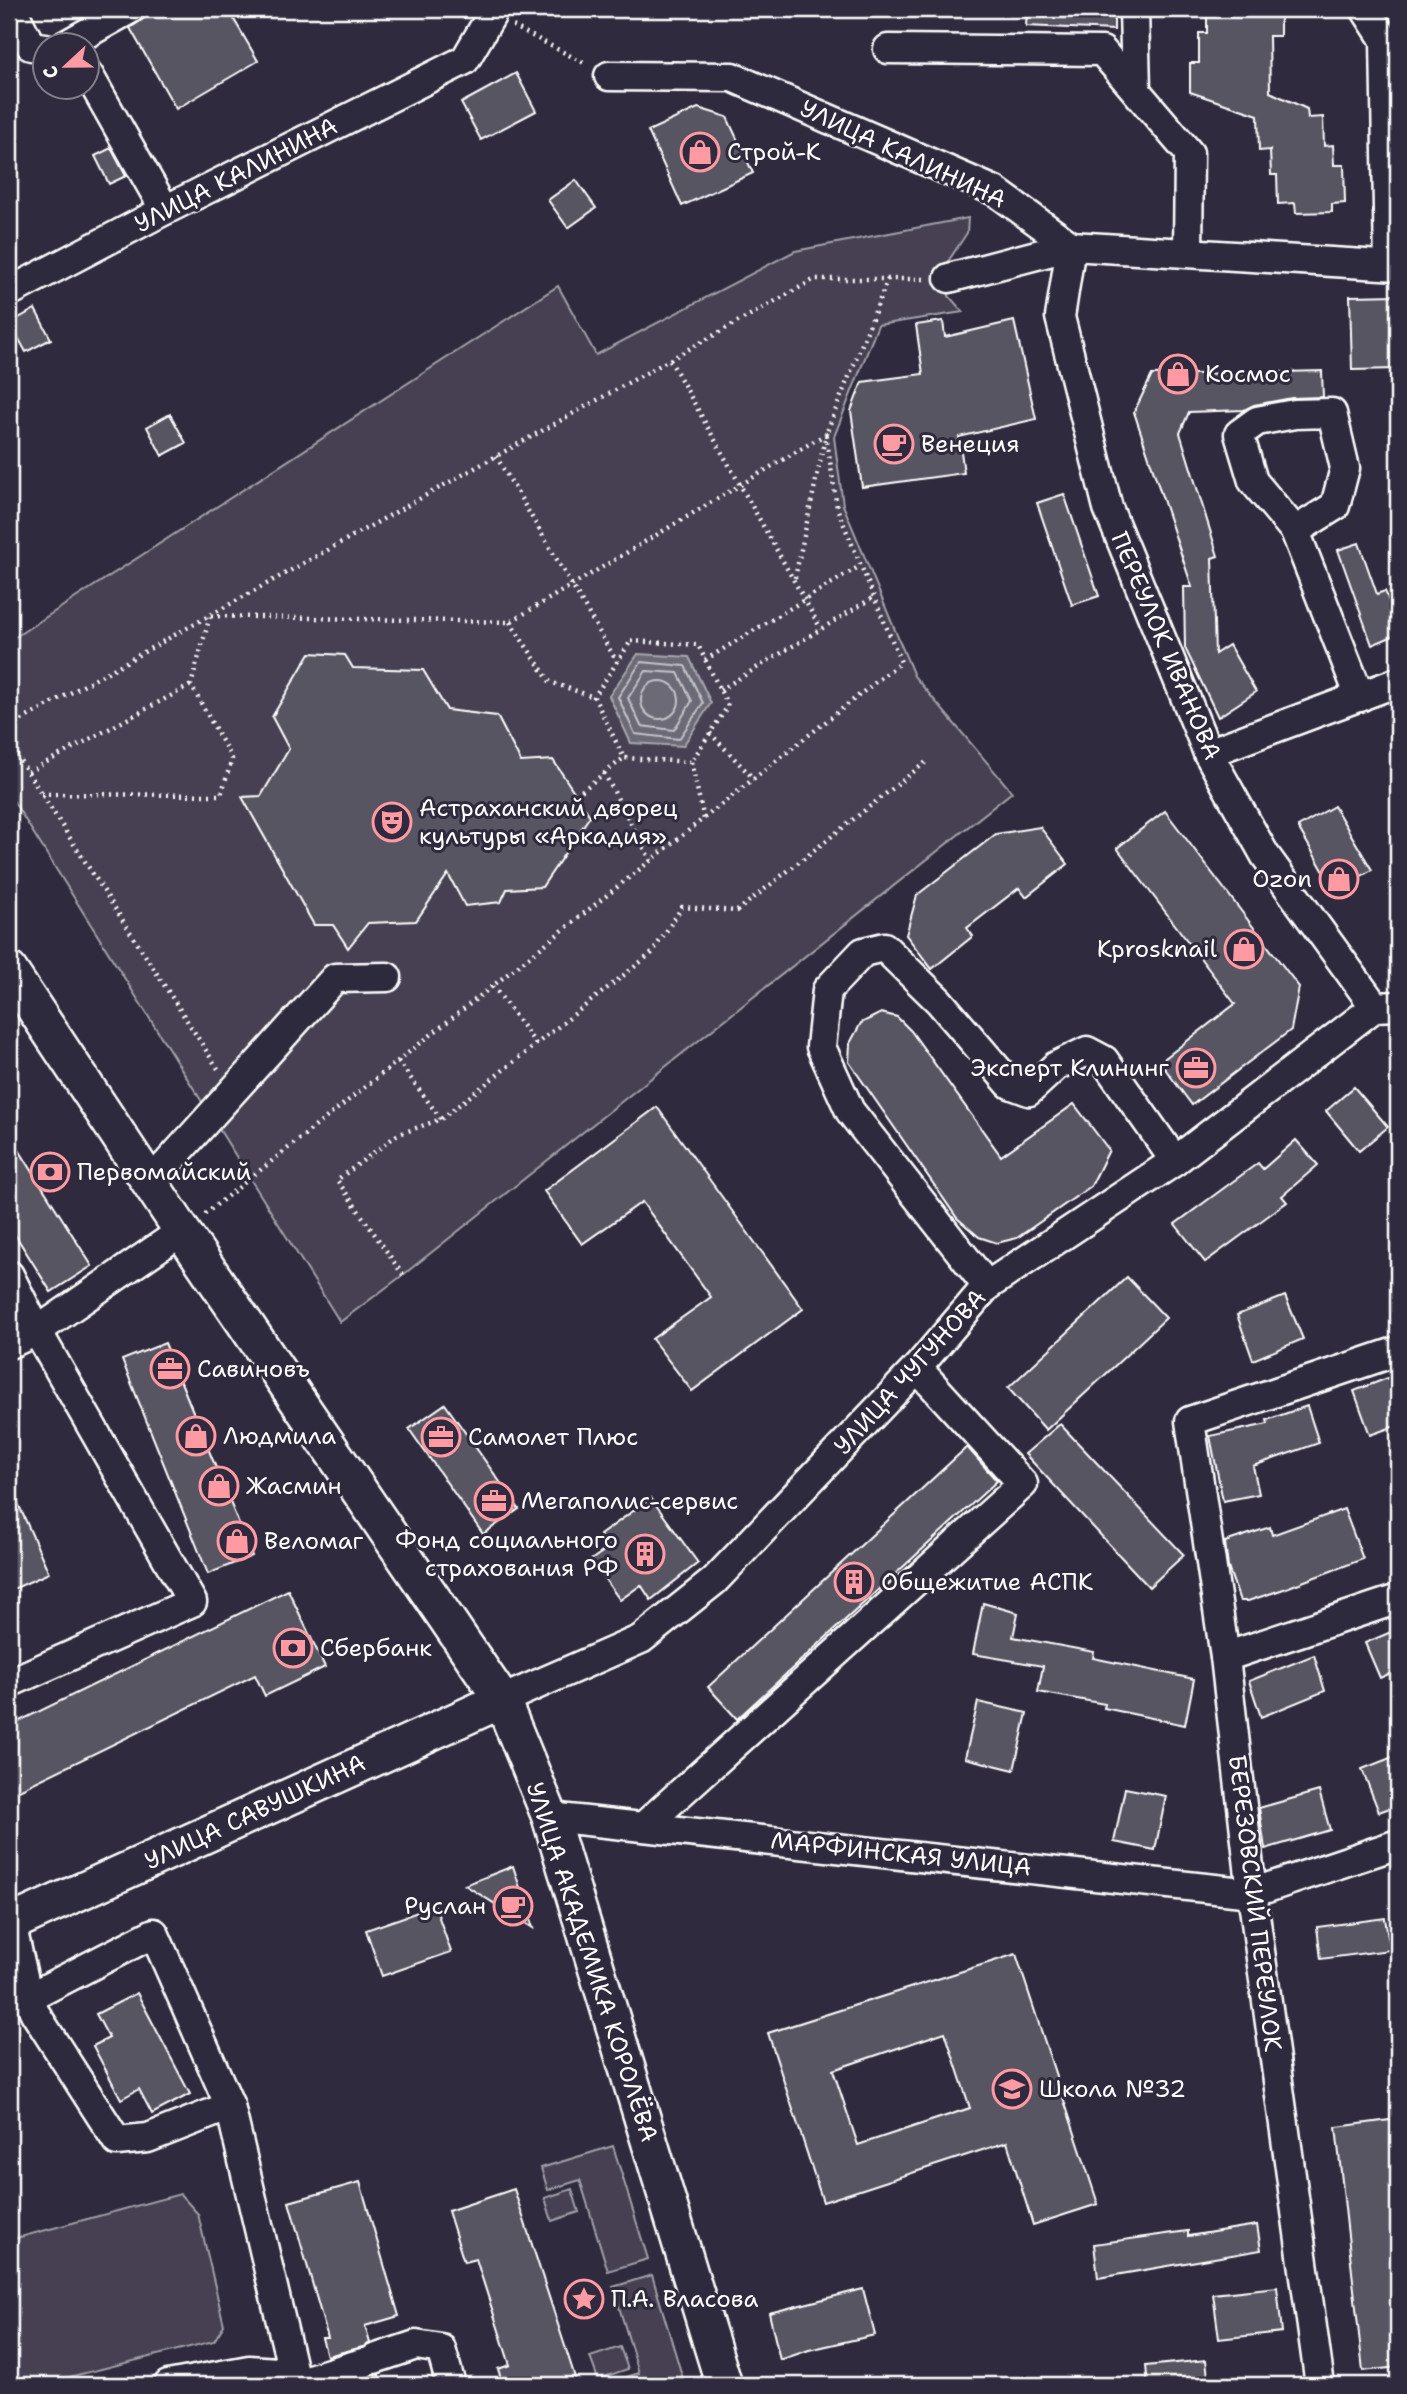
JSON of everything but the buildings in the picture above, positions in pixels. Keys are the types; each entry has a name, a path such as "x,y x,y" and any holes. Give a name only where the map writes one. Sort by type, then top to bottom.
{"main road":[{"name":"УЛИЦА АКАДЕМИКА КОРОЛЁВА","path":"9,970 182,1231 502,1700 550,1817 724,2385"},
{"name":"УЛИЦА САВУШКИНА","path":"10,1924 502,1700"}],"street":[{"path":"12,9 32,46"},
{"path":"89,32 130,9"},
{"path":"1134,9 1136,90"},
{"path":"949,278 1071,246 1394,265 1385,40 1365,9"},
{"name":"УЛИЦА КАЛИНИНА","path":"9,292 165,210 465,60 491,11"},
{"path":"888,49 1102,51 1189,153 1188,252"},
{"name":"УЛИЦА КАЛИНИНА","path":"609,76 732,77 995,191 1071,246"},
{"path":"102,99 165,210"},
{"name":"ПЕРЕУЛОК ИВАНОВА","path":"1071,246 1060,317 1108,508 1208,753 1265,855 1387,1007"},
{"path":"1295,531 1335,506 1345,468 1332,413 1295,414 1257,421 1240,434 1253,481 1295,531 1360,697"},
{"path":"1208,753 1398,682"},
{"path":"988,1286 850,1111 821,1047 827,990 863,952 884,947 939,1001 1010,1084 1029,1091 1056,1066 1087,1051 1104,1060 1175,1161"},
{"path":"150,1183 335,978 387,977"},
{"name":"УЛИЦА ЧУГУНОВА","path":"502,1700 641,1639 714,1581 917,1368 988,1286 1175,1161 1387,1007"},
{"path":"9,1344 37,1331 182,1231"},
{"path":"9,1275 37,1331 192,1602 9,1683"},
{"name":"БЕРЕЗОВСКИЙ ПЕРЕУЛОК","path":"1320,2385 1252,1893 1225,1657 1190,1421 1398,1351"},
{"path":"644,1826 1023,1484 917,1368"},
{"path":"1225,1657 1398,1599"},
{"name":"МАРФИНСКАЯ УЛИЦА","path":"550,1817 1252,1893"},
{"path":"1252,1893 1398,1844"},
{"path":"10,1924 28,1998 35,2013 117,2141 148,2138 230,2106"},
{"path":"28,1998 154,1933 230,2106 296,2384"},
{"path":"168,2385 249,2370 277,2372 296,2384 416,2345 441,2349 451,2385"}],"path":[{"path":"491,11 609,76"},
{"path":"9,727 815,279 949,278"},
{"path":"794,582 826,434 888,279"},
{"path":"670,360 821,629"},
{"path":"210,615 510,622 826,434"},
{"path":"182,1231 901,662 837,508 826,434"},
{"path":"496,456 617,662"},
{"path":"705,660 860,566"},
{"path":"720,690 874,597"},
{"path":"41,794 221,794 232,759 191,685 210,615"},
{"path":"510,622 550,682 593,697 624,758"},
{"path":"593,697 631,641 698,645 728,706 691,762 704,819"},
{"path":"28,772 191,685"},
{"path":"710,733 754,779"},
{"path":"9,743 233,1092"},
{"path":"576,795 624,758 691,762"},
{"path":"403,1275 337,1180 397,1135 441,1119 652,953 682,907 737,911 926,762"},
{"path":"604,773 651,861"},
{"path":"493,986 536,1044"},
{"path":"398,1062 441,1119"}],"shaded area":[{"path":"968,218 967,233 949,260 949,296 963,312 878,325 834,437 843,505 914,676 1012,792 403,1275 340,1322 9,794 9,641 558,286 596,355 795,251"},
{"path":"613,2146 648,2259 608,2271 580,2180 548,2190 541,2168"},
{"path":"572,2189 579,2212 552,2221 545,2198"},
{"path":"180,2194 198,2214 224,2325 214,2341 37,2385 9,2385 9,2240"},
{"path":"652,2275 683,2379 663,2385 602,2385 639,2373 613,2287"},
{"path":"620,2347 628,2369 598,2379 590,2357"}],"water":[{"path":"638,654 689,657 711,703 683,746 631,743 609,696"}],"place":[{"name":"Строй-К","path":"700,152"},
{"name":"Космос","path":"1178,374"},
{"name":"Венеция","path":"894,444"},
{"name":"Астраханский дворец культуры «Аркадия»","path":"392,822"},
{"name":"Ozon","path":"1339,879"},
{"name":"Kprosknail","path":"1244,949"},
{"name":"Эксперт Клининг","path":"1196,1068"},
{"name":"Первомайский","path":"50,1172"},
{"name":"Савиновъ","path":"170,1369"},
{"name":"Людмила","path":"196,1436"},
{"name":"Самолет Плюс","path":"441,1437"},
{"name":"Жасмин","path":"219,1486"},
{"name":"Мегаполис-сервис","path":"494,1501"},
{"name":"Веломаг","path":"237,1541"},
{"name":"Фонд социального страхования РФ","path":"645,1554"},
{"name":"Общежитие АСПК","path":"854,1582"},
{"name":"Сбербанк","path":"293,1648"},
{"name":"Руслан","path":"513,1906"},
{"name":"Школа №32","path":"1012,2089"},
{"name":"П.А. Власова","path":"584,2299"}]}
